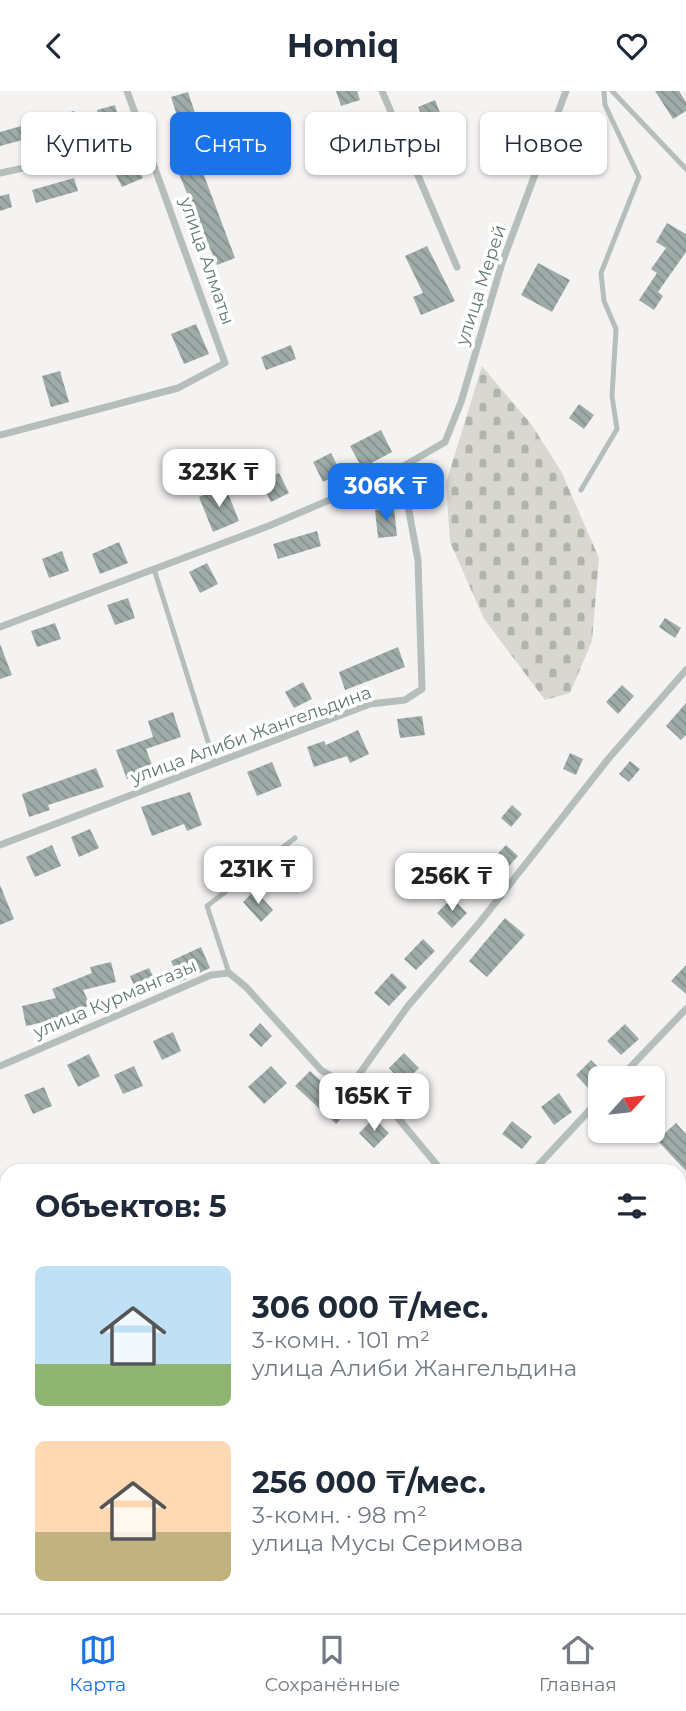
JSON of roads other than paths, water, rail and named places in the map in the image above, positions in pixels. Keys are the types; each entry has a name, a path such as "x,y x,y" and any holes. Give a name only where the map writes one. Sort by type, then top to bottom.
{"street":[{"name":"улица Алматы","path":"127,91 134,112"},
{"path":"383,91 457,267"},
{"name":"улица Мерей","path":"0,627 271,525 401,467 445,442 461,402 502,263 566,91"},
{"name":"улица Алматы","path":"0,435 178,388 225,363 156,165"},
{"path":"0,173 21,168"},
{"name":"улица Алиби Жангельдина","path":"0,845 370,704 405,700 422,689 418,560 401,467"},
{"path":"350,1087 383,1038 551,834 609,758 686,670"},
{"path":"229,973 246,987 321,1070 392,1111 436,1164"},
{"name":"улица Курмангазы","path":"0,1066 211,975 229,973"},
{"path":"631,1066 686,1009"},
{"path":"540,1164 588,1112"}],"lane":[{"path":"581,490 617,429 612,396 616,328 604,301 601,272 639,177 605,104 604,91"},
{"path":"612,91 686,169"},
{"path":"154,569 215,764"},
{"path":"229,973 208,906 295,838"}]}
